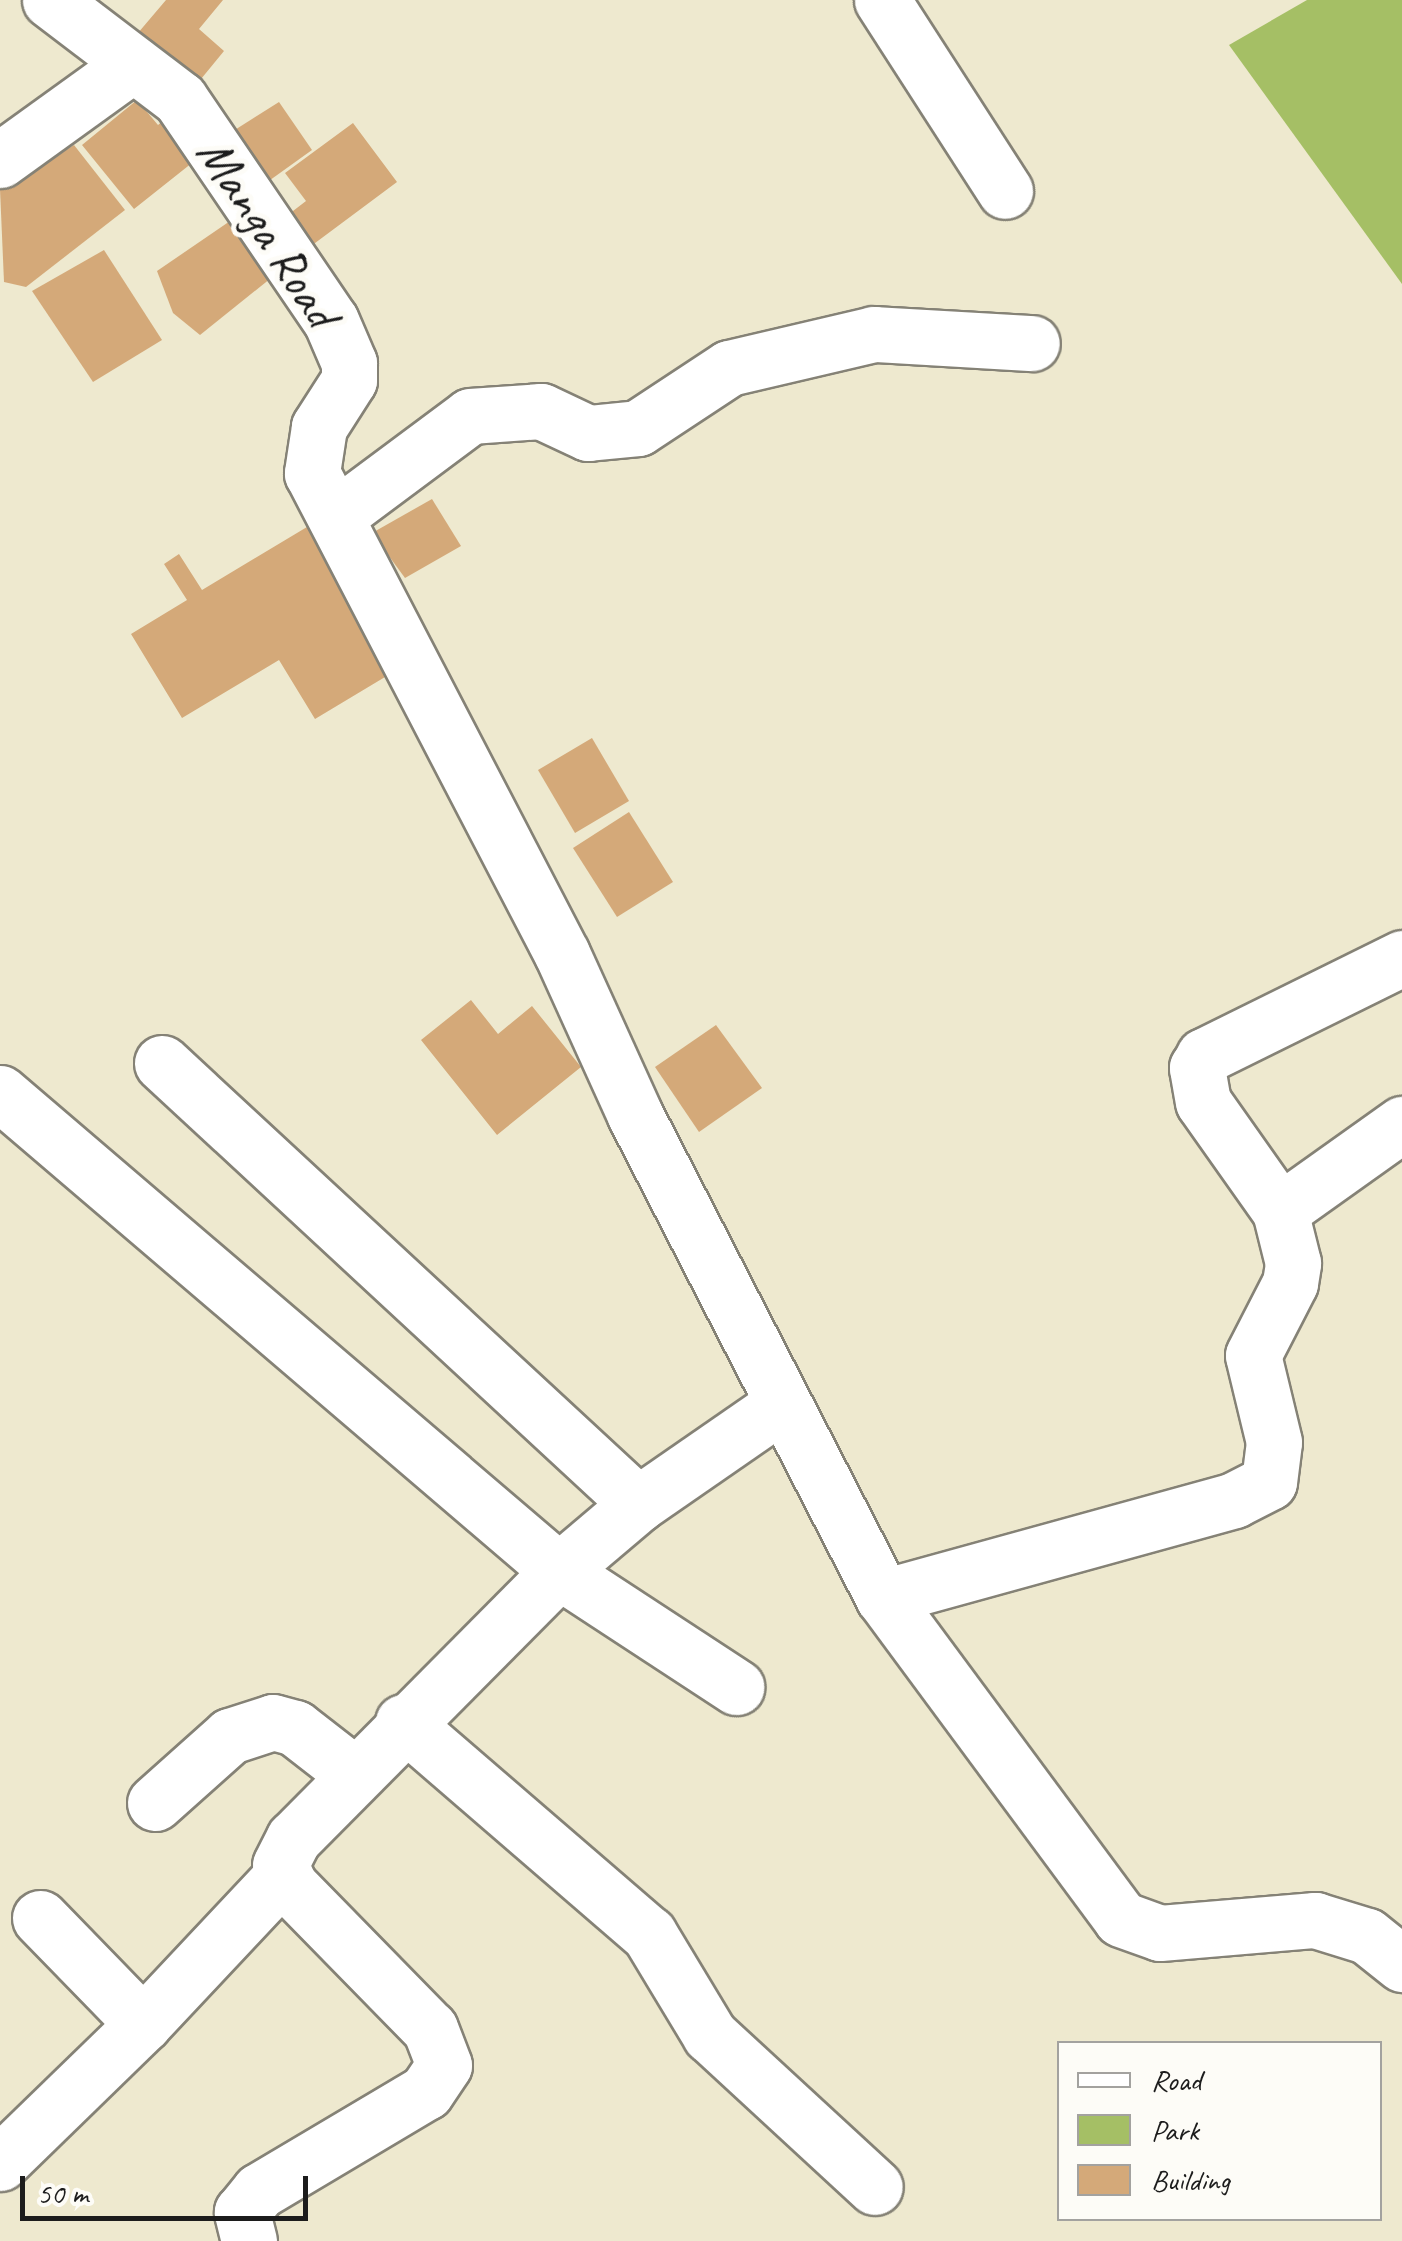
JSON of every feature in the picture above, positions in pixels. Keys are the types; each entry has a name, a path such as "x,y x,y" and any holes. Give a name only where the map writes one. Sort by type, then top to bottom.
{"street":[{"name":"Manga Road","path":"50,0 180,99 332,320 350,363 349,380 319,426 310,458 336,516"},
{"path":"882,0 1005,192"},
{"path":"0,160 133,64"},
{"path":"1032,343 874,334 730,368 638,428 588,433 541,411 470,416 336,516 562,954 781,1404 883,1597 1121,1920 1160,1933 1314,1920 1366,1936 1402,1964"},
{"path":"883,1597 1234,1500 1269,1482 1274,1442 1252,1355 1290,1283 1293,1263 1280,1211 1203,1102 1197,1068 1204,1056 1402,958"},
{"path":"162,1062 638,1504"},
{"path":"0,1093 560,1572 736,1687"},
{"path":"1280,1211 1402,1124"},
{"path":"250,2241 242,2212 259,2192 410,2102 444,2065 430,2029 283,1875 280,1865 294,1838 402,1722 560,1572 638,1504 781,1404"},
{"path":"156,1803 230,1736 273,1722 295,1728 354,1774"},
{"path":"402,1722 649,1934 710,2034 875,2188"},
{"path":"0,2163 143,2024 283,1875"},
{"path":"40,1918 143,2024"}],"green space":[{"path":"1307,0 1402,0 1402,284 1229,45"}],"building":[{"path":"166,0 223,0 199,29 224,51 192,90 132,40"},
{"path":"137,100 158,125 170,115 202,155 134,209 82,145"},
{"path":"279,102 312,150 259,188 230,133"},
{"path":"353,123 397,182 303,252 280,221 306,201 285,173"},
{"path":"74,145 125,210 26,287 4,282 0,189"},
{"path":"233,219 276,274 200,335 173,313 157,271"},
{"path":"104,250 162,340 93,382 32,291"},
{"path":"432,499 461,546 405,578 372,533"},
{"path":"312,524 400,668 315,719 279,660 182,718 131,634 187,600 164,564 179,554 202,590"},
{"path":"592,738 629,801 575,833 538,770"},
{"path":"629,812 673,882 617,917 573,848"},
{"path":"471,1000 498,1034 532,1006 581,1067 497,1135 421,1040"},
{"path":"716,1025 762,1088 699,1132 655,1067"}]}
